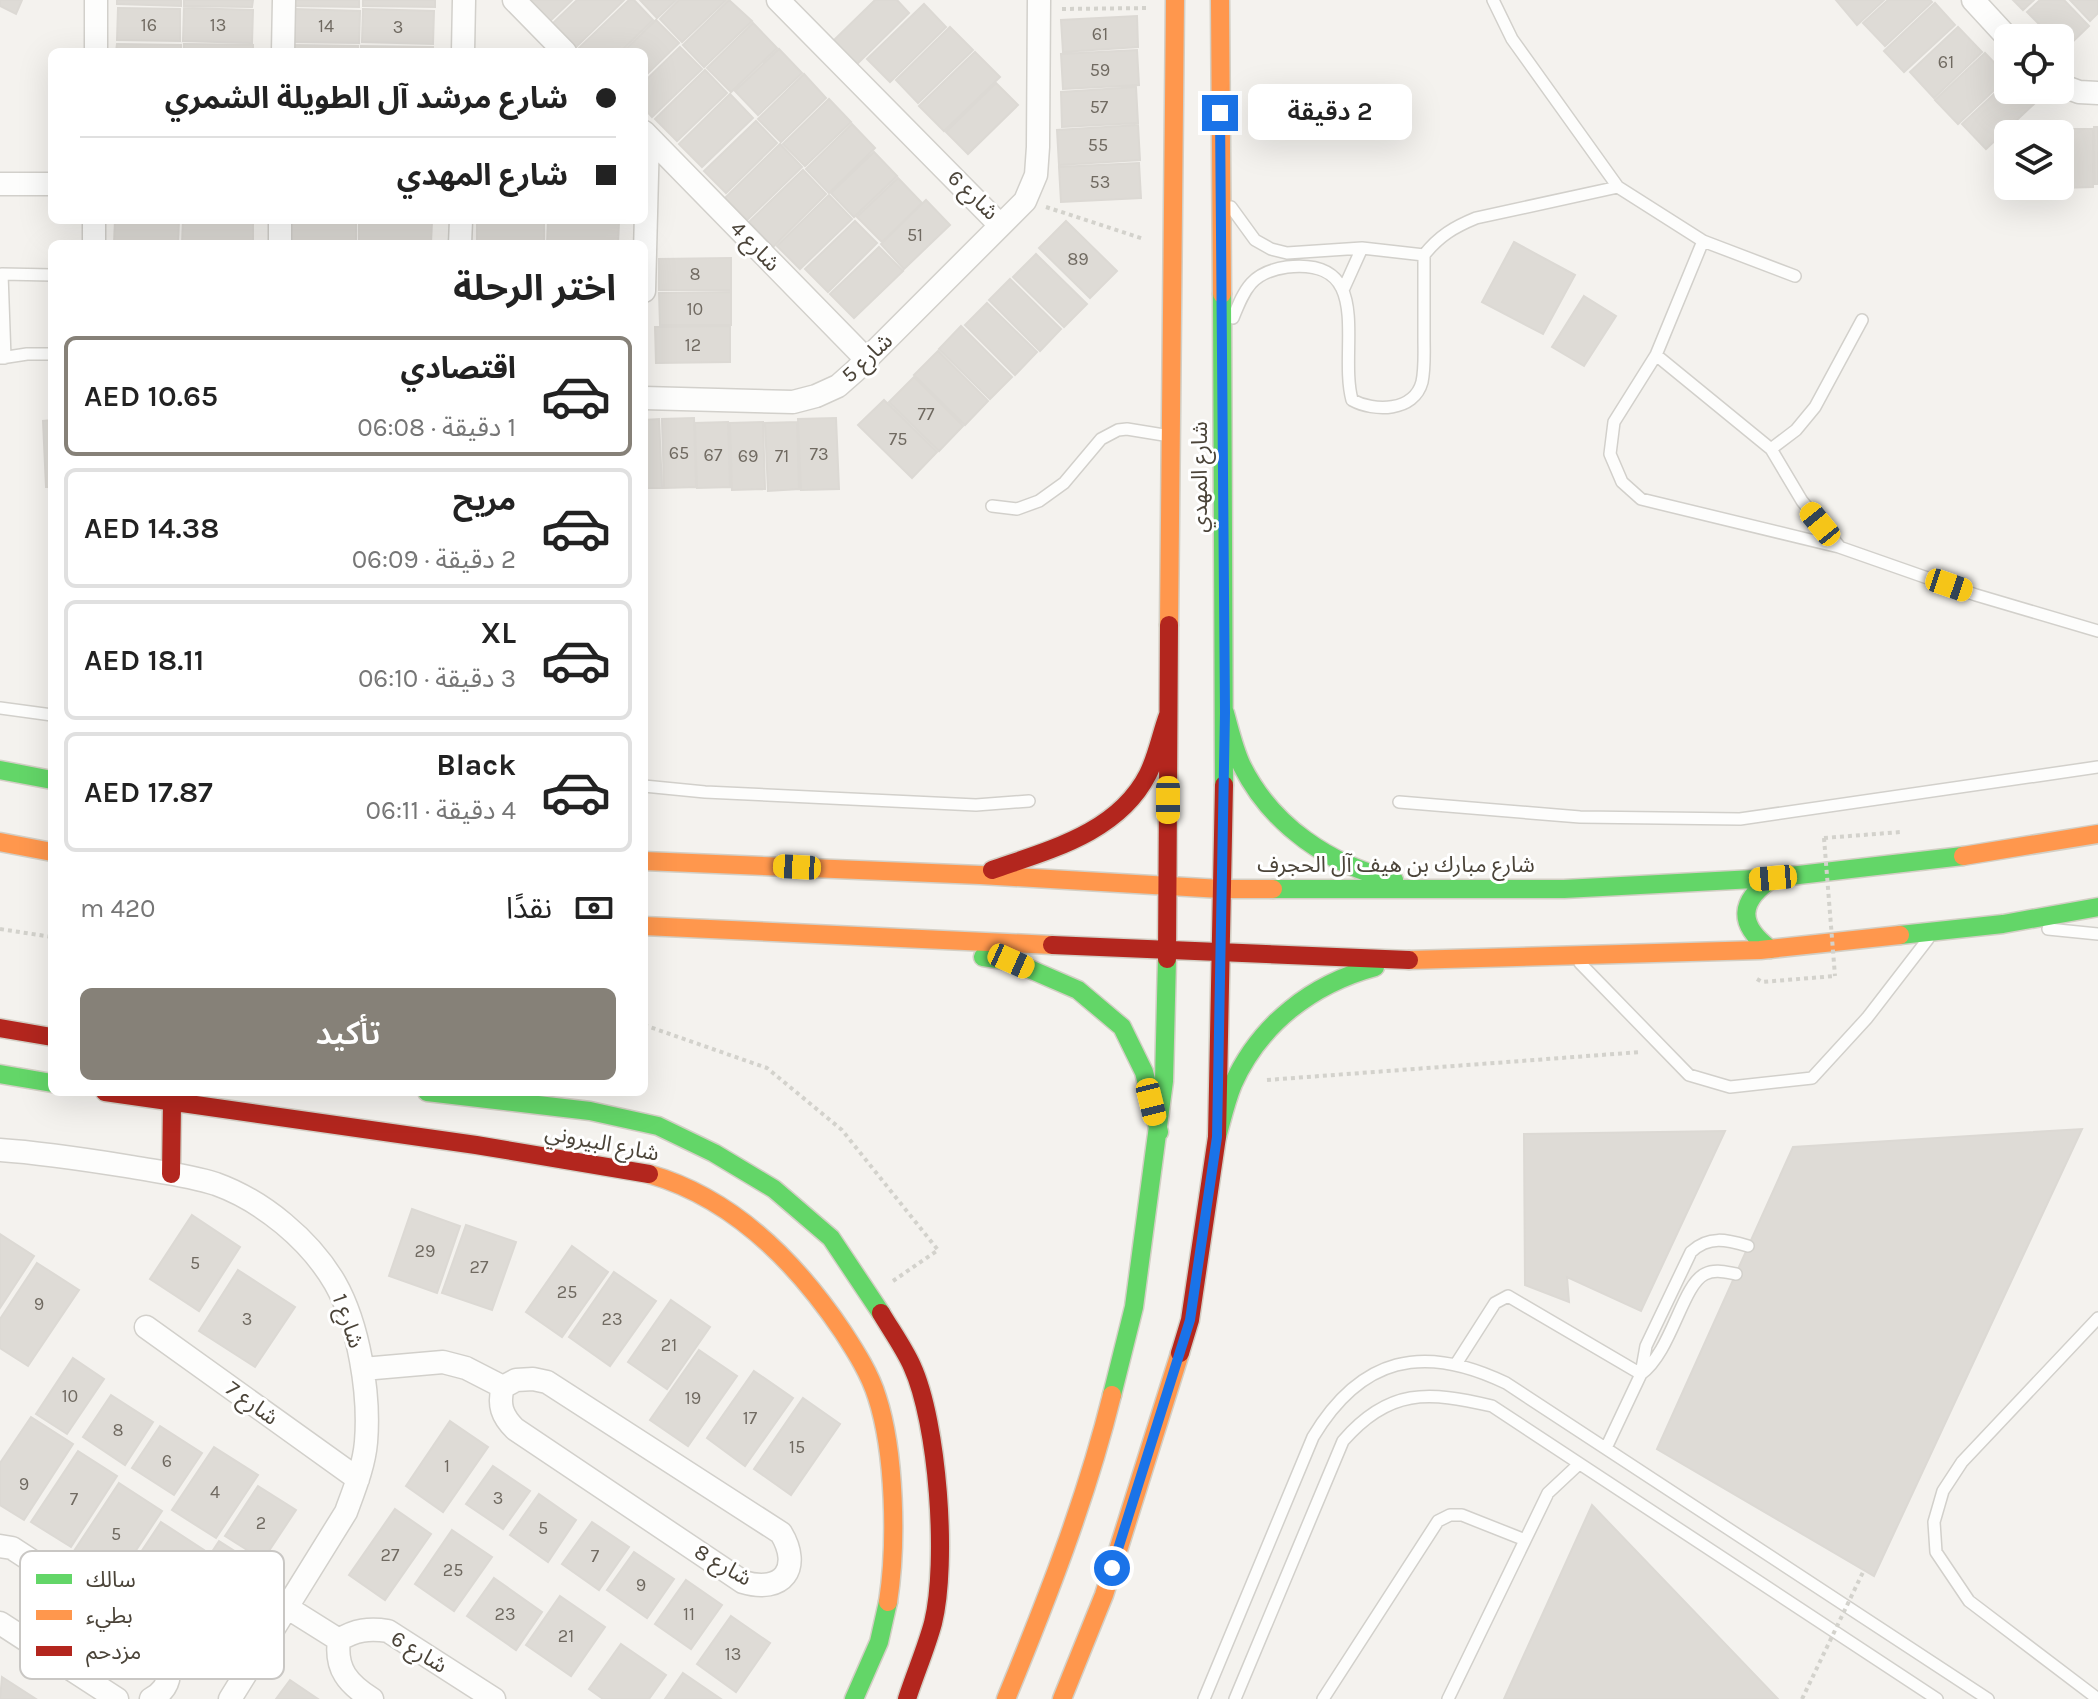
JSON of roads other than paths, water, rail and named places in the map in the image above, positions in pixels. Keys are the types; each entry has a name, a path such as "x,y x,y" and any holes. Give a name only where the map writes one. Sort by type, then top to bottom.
{"main road":[{"name":"شارع المهدي","path":"1217,1137 1225,713 1220,0"},
{"name":"شارع المهدي","path":"1006,1699 1057,1575 1098,1452 1134,1307 1159,1132 1164,1081 1169,886 1175,4"},
{"path":"1225,713 1244,769 1278,818 1325,856 1380,878 1446,890"},
{"path":"980,875 1080,838 1124,809 1147,776 1168,715"},
{"path":"0,770 48,779"},
{"name":"شارع مبارك بن هيف آل الحجرف","path":"648,861 1221,889 1564,889 1773,878 1962,856 2098,834"},
{"path":"0,842 48,851"},
{"path":"1770,949 1754,938 1746,922 1747,903 1756,887 1773,878"},
{"path":"648,926 1412,960 1770,949 2003,924 2098,907"},
{"path":"860,937 1011,961 1078,990 1122,1027 1144,1072 1159,1132"},
{"path":"1062,1699 1104,1595 1190,1320 1217,1137 1233,1083 1263,1034 1305,996 1356,970 1412,960"},
{"path":"0,1028 48,1036"},
{"path":"0,1074 48,1082"},
{"name":"شارع البيروني","path":"153,1096 210,1101 635,1171 684,1186 750,1226 793,1269 839,1325 875,1389 895,1507 894,1574 883,1625 865,1682 854,1699"},
{"name":"شارع البيروني","path":"461,1096 590,1111 658,1126 714,1153 774,1189 831,1238 871,1295 913,1368 928,1424 938,1498 940,1566 933,1622 907,1699"},
{"path":"171,1174 177,1098"}],"street":[{"path":"96,0 96,48"},
{"path":"283,48 284,0"},
{"path":"463,48 464,0"},
{"path":"514,0 561,48"},
{"name":"شارع 6","path":"778,0 1000,225 1025,201 1036,175 1039,4"},
{"path":"1973,0 1995,24"},
{"path":"2074,90 2098,93"},
{"name":"شارع 4","path":"648,136 867,360"},
{"path":"0,184 48,184"},
{"name":"شارع 5","path":"648,398 793,402 838,386 1000,225"},
{"name":"شارع 1","path":"0,1150 43,1153 216,1184 253,1202 284,1224 335,1284 363,1369 366,1444 346,1512 284,1614"},
{"name":"شارع 7","path":"146,1327 358,1479"},
{"path":"363,1369 443,1362 466,1368 503,1387"},
{"name":"شارع 8","path":"516,1380 547,1382 781,1533 790,1548 791,1560 787,1571 769,1586 743,1582 515,1429 505,1420 499,1402 503,1387 516,1380"},
{"path":"0,1546 20,1553"},
{"path":"288,1608 339,1640 337,1653 344,1677 372,1699"},
{"path":"0,1623 20,1636"},
{"name":"شارع 6","path":"339,1640 362,1630 388,1631 494,1699"},
{"path":"86,1679 117,1699"},
{"name":"شارع 1","path":"230,1699 243,1679"}],"lane":[{"path":"1493,0 1512,39 1618,187 1703,241 1795,276"},
{"path":"1223,353 1244,291 1259,274 1299,266 1318,269 1336,277 1348,301 1347,382 1352,400 1364,406 1390,408 1416,395 1422,383 1424,255 1436,239 1453,227 1476,218 1618,187"},
{"path":"1221,194 1255,240 1271,249 1287,253 1362,248 1424,255"},
{"path":"1703,241 1656,355 1614,422 1610,454 1622,482 1641,499 1839,547 1976,595 2098,631"},
{"path":"1344,288 1362,248"},
{"path":"48,275 2,274 2,358 48,354"},
{"path":"1771,449 1796,430 1815,407 1862,320"},
{"path":"1656,355 1771,449 1802,501 1839,547"},
{"path":"992,506 1017,509 1039,501 1064,483 1101,439 1118,430 1170,437"},
{"path":"0,708 48,714"},
{"path":"1399,802 1580,817 1740,819 2098,767"},
{"path":"648,786 976,805 1029,801"},
{"path":"2003,924 2098,934"},
{"path":"1571,954 1689,1075 1730,1087 1812,1078 1867,1018 1934,932"},
{"path":"1606,1448 1641,1374 1646,1346 1691,1252 1702,1243 1717,1240 1748,1246"},
{"path":"1641,1374 1661,1353 1696,1280 1708,1272 1736,1274"},
{"path":"1456,1364 1495,1303 1508,1296 1641,1374"},
{"path":"2098,1318 1962,1462 1943,1491 1934,1522 1936,1552 1969,1601 2098,1699"},
{"path":"1204,1699 1313,1437 1328,1411 1347,1392 1376,1371 1402,1364 1429,1362 1456,1364 1482,1371 1506,1383 1988,1699"},
{"path":"1235,1699 1343,1441 1360,1422 1385,1406 1418,1395 1448,1396 1492,1406 1937,1699"},
{"path":"1448,1699 1548,1493 1579,1464"},
{"path":"1323,1699 1438,1521 1450,1515 1462,1515 1525,1540"}]}
